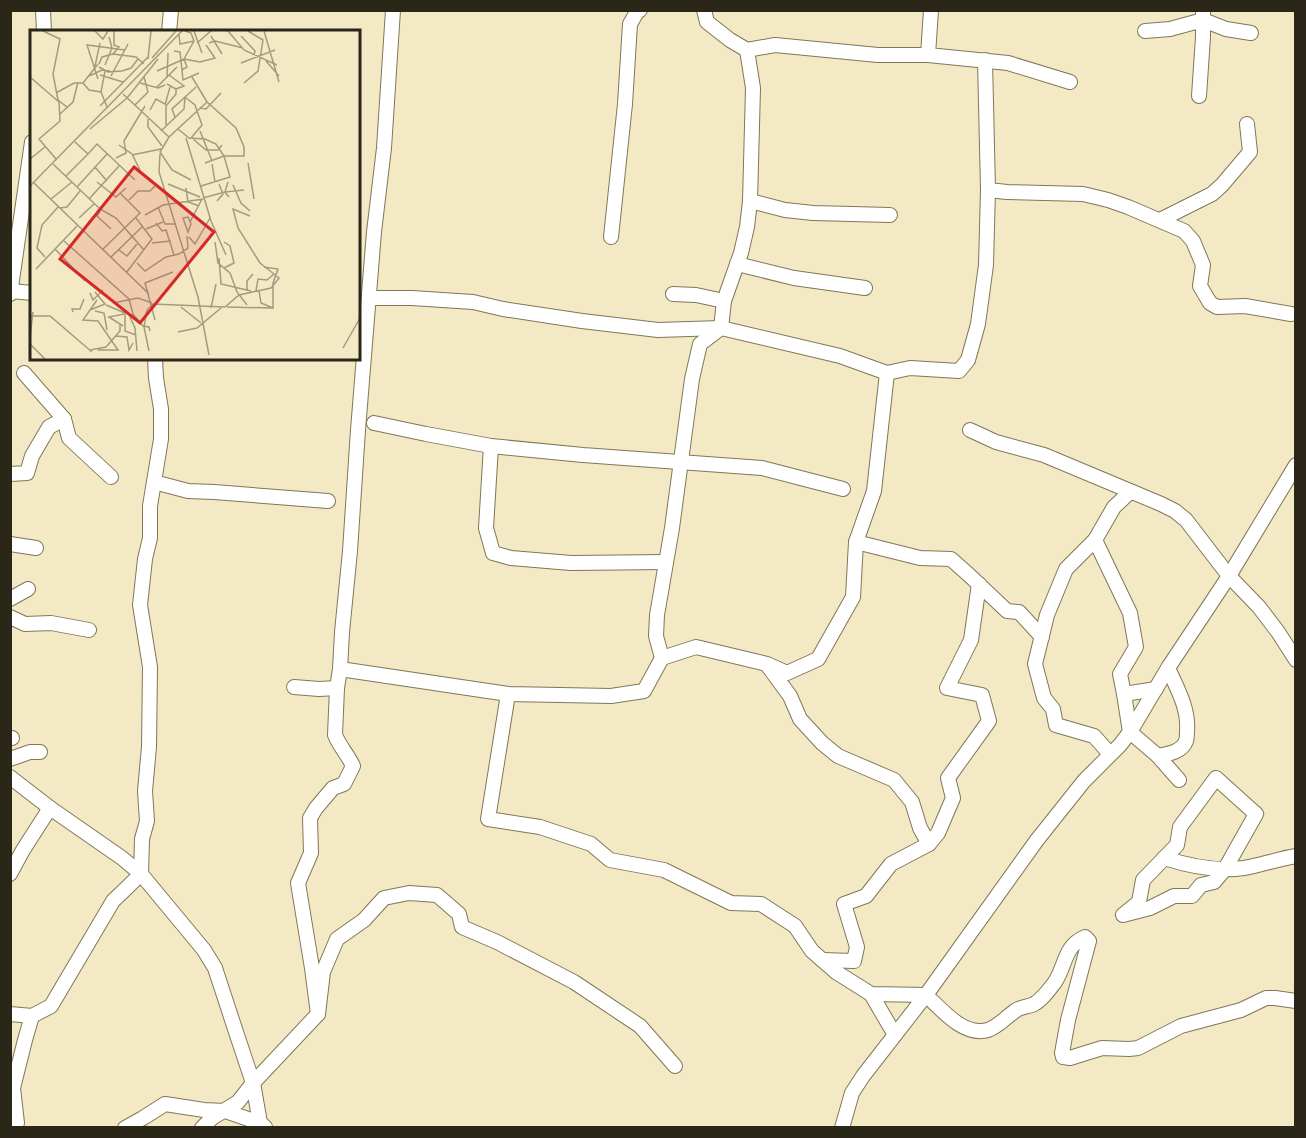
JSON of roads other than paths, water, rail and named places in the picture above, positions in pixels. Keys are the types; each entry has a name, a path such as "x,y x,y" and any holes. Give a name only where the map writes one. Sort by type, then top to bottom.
{"street":[{"path":"43,10 44,30"},
{"path":"169,30 171,10"},
{"path":"318,1014 298,883 311,853 310,818 333,788 344,784 353,766 335,735 337,688 350,551 373,241 384,148 393,10"},
{"path":"611,237 625,104 630,24 640,10"},
{"path":"694,10 706,16 730,39 747,50 775,45 878,55 928,55 986,60 1008,63 1070,82"},
{"path":"928,55 931,10"},
{"path":"1145,31 1170,29 1203,15"},
{"path":"1203,15 1226,29 1251,33"},
{"path":"1199,96 1203,15"},
{"path":"662,658 656,636 657,615 692,379 700,344 720,328 724,301 747,227 750,201 753,88 747,50"},
{"path":"369,298 473,302 547,316 658,330 720,328 840,356 887,373 910,368 958,371 968,360 978,324 986,265 988,189 986,60"},
{"path":"1160,220 1212,194 1222,185 1250,152 1247,124"},
{"path":"30,156 11,293 30,293"},
{"path":"988,189 1007,192 1083,194 1108,200 1160,220 1184,231 1193,241 1203,265 1200,286 1210,303 1217,307 1245,306 1291,314"},
{"path":"750,201 785,210 813,213 890,215"},
{"path":"1184,231 1185,208"},
{"path":"737,264 794,278 865,288"},
{"path":"673,294 696,295 724,301"},
{"path":"10,1014 32,1016 51,1006 113,901 141,874 142,839 147,821 145,791 149,747 150,667 140,604 150,538 150,506 161,439 161,409 155,360"},
{"path":"24,373 64,419 69,438 111,477"},
{"path":"340,669 508,694 611,696 644,691 662,658 696,647 767,664 787,673 818,659 853,597 856,542 874,491 887,373"},
{"path":"10,474 27,473 32,456 49,427 64,419"},
{"path":"374,423 491,446 762,468 843,489"},
{"path":"970,430 996,442 1044,455 1161,504 1183,517 1229,576 1259,607 1296,660"},
{"path":"491,446 486,528 493,553 511,558 571,563 666,562"},
{"path":"842,1128 855,1088 926,995 1037,840 1084,781 1130,732 1296,465"},
{"path":"154,482 188,491 328,501"},
{"path":"1110,754 1094,736 1056,725 1053,709 1044,698 1035,664 1047,615 1066,569 1095,540 1114,507 1130,492"},
{"path":"1095,540 1130,613 1136,646 1120,674 1130,732 1158,756 1179,780"},
{"path":"856,542 920,558 951,559 1007,610 1019,612 1042,638"},
{"path":"10,544 36,548"},
{"path":"822,960 854,961 857,947 844,904 866,896 891,864 929,844 938,833 953,798 948,778 989,721 982,695 947,688 971,640 979,584"},
{"path":"10,599 28,589"},
{"path":"10,617 25,624 51,623 89,630"},
{"path":"767,664 790,696 800,719 822,743 838,756 894,780 912,802 920,828 929,844"},
{"path":"1158,756 1178,750 1186,741 1186,713 1168,668"},
{"path":"294,687 337,688"},
{"path":"1124,694 1156,689"},
{"path":"508,694 488,819 540,827 591,844 610,860 664,870 731,903 761,904 795,926 812,951 836,972 871,994 895,1035"},
{"path":"10,759 30,752 40,752"},
{"path":"10,777 141,874 204,950 218,977 263,1125"},
{"path":"1216,778 1256,814 1225,869 1214,882 1201,885 1192,896 1174,896 1150,908 1123,915 1139,902 1143,880 1164,858 1177,845 1180,827 1216,778"},
{"path":"10,874 50,808"},
{"path":"1164,858 1183,864 1225,869 1243,868 1296,856"},
{"path":"202,1128 212,1118 238,1102 252,1083 318,1014 323,972 337,939 364,920 384,898 409,893 437,895 459,914 462,927 497,942 574,982 640,1026 675,1066"},
{"path":"871,994 926,995 942,1011 970,1030 988,1029 996,1026 1015,1010 1035,1004 1057,979 1070,948 1085,937 1089,941 1068,1020 1062,1053 1066,1058 1102,1048 1137,1048 1181,1026 1241,1010 1266,998 1296,1001"},
{"path":"15,1128 17,1123 13,1089 32,1016"},
{"path":"125,1128 165,1104 225,1111 263,1125"}]}
